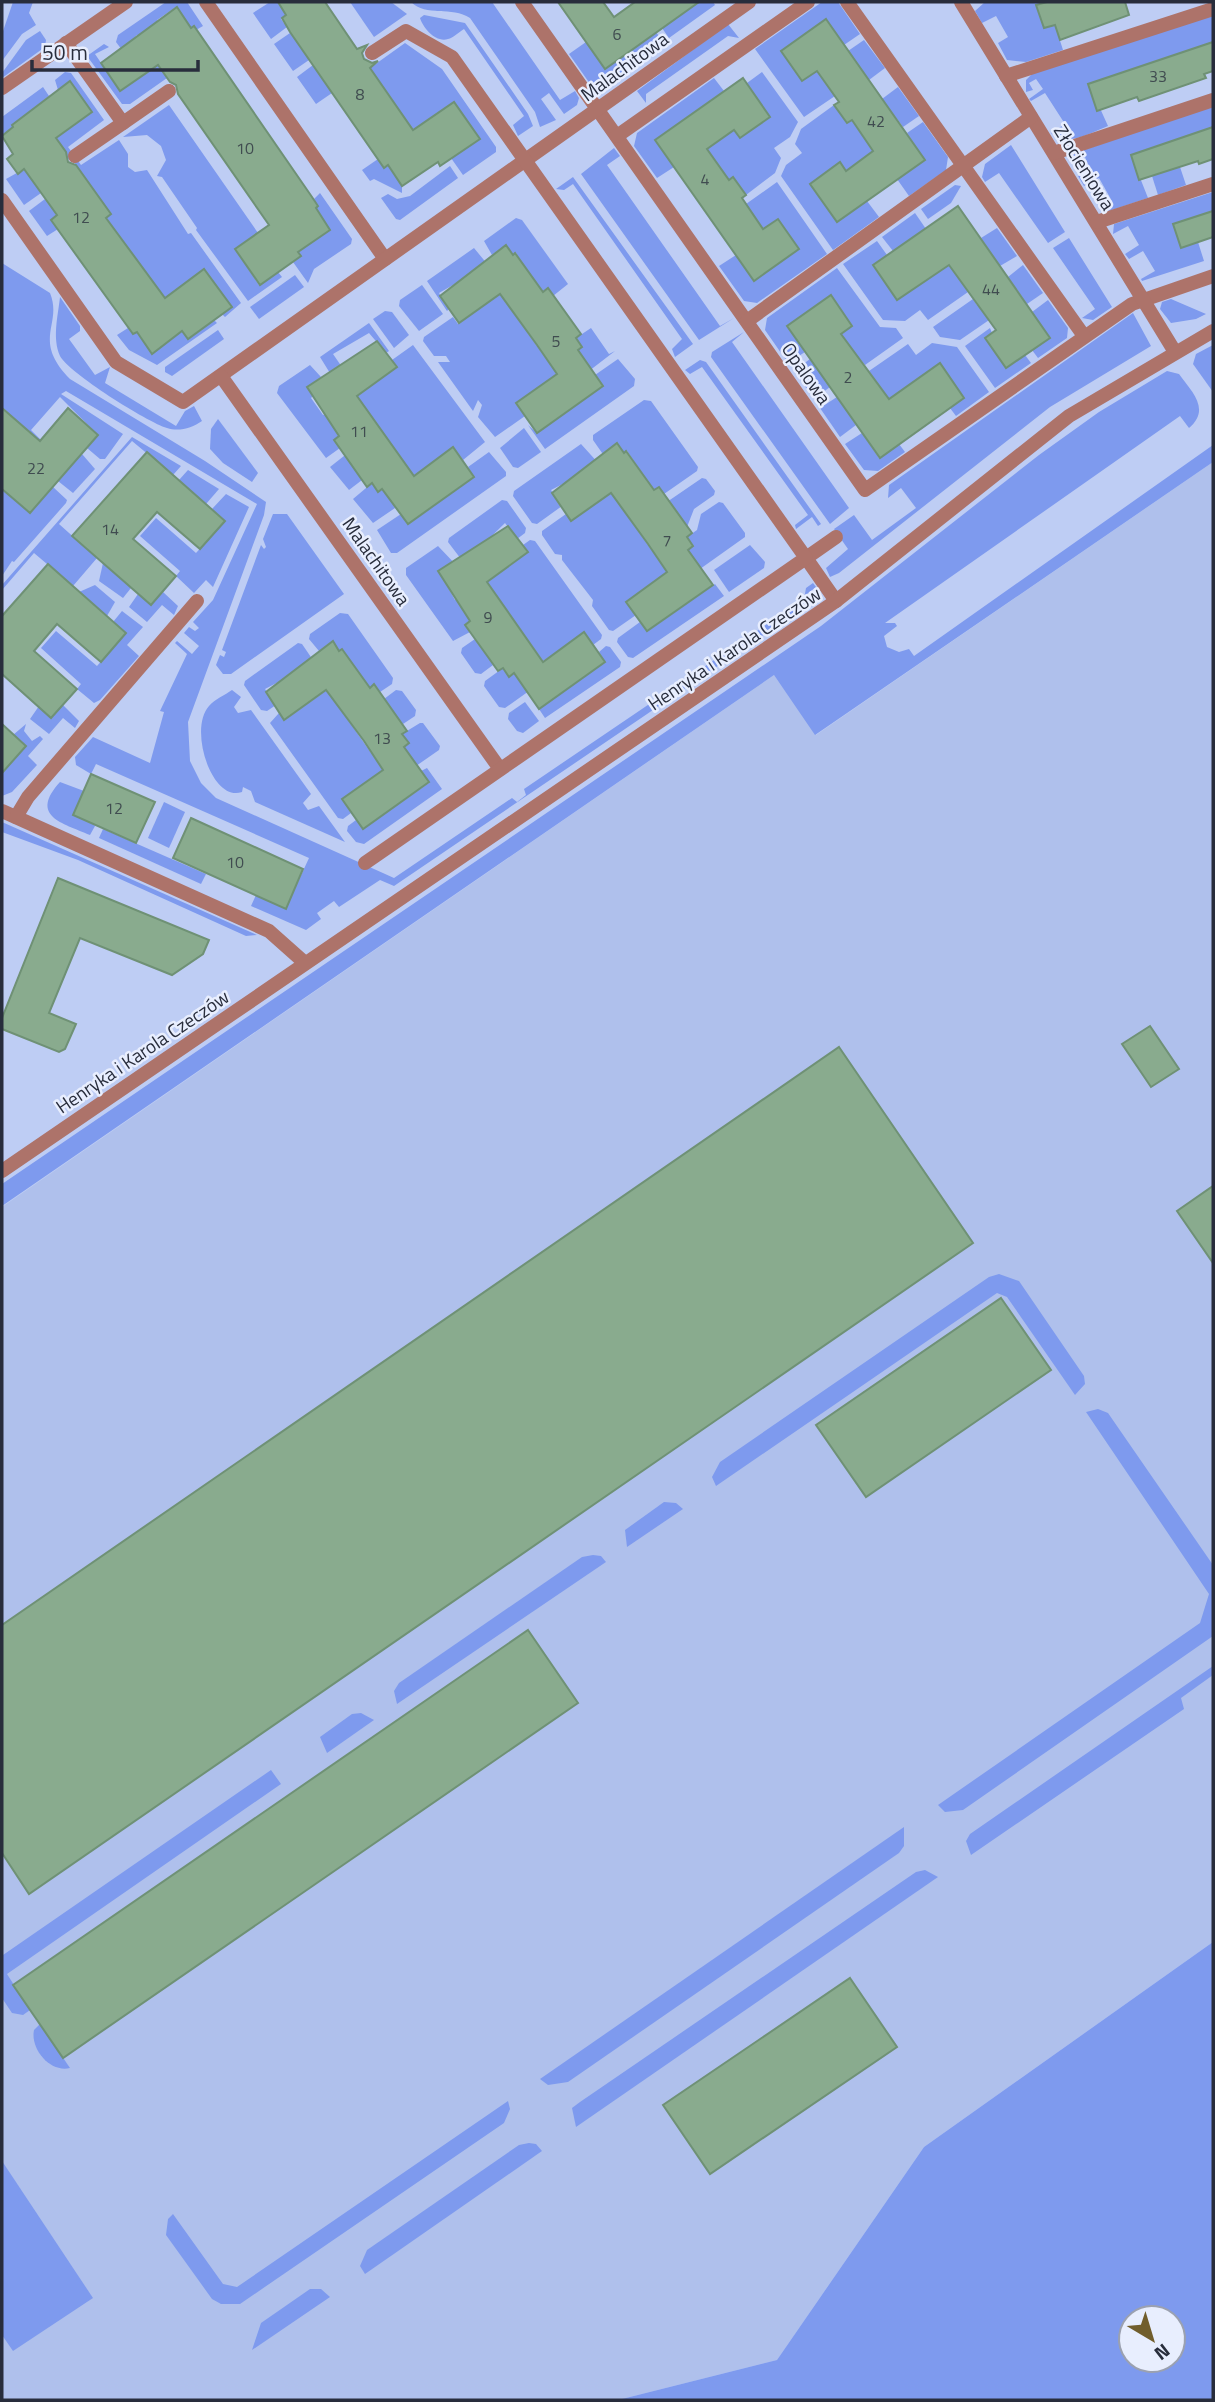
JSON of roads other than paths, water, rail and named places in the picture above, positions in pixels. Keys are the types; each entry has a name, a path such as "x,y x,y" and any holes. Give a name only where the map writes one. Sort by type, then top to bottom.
{"street":[{"path":"2,88 126,2"},
{"path":"206,2 385,259"},
{"name":"Opalowa","path":"522,2 865,490 1084,336 1144,300 1213,276"},
{"name":"Malachitowa","path":"2,200 116,362 184,402 749,2"},
{"path":"617,136 808,2"},
{"path":"847,2 1084,336"},
{"name":"Złocieniowa","path":"964,2 1006,76 1175,352"},
{"path":"1006,76 1213,9"},
{"path":"372,53 405,31 444,51 457,63 836,601"},
{"path":"66,43 123,123"},
{"path":"75,156 169,90"},
{"path":"1054,153 1213,100"},
{"path":"747,321 965,167 1031,117"},
{"path":"1097,222 1213,184"},
{"name":"Henryka i Karola Czeczów","path":"2,1171 836,601 1069,416 1213,331"},
{"name":"Malachitowa","path":"221,376 500,769"},
{"path":"365,863 836,537"},
{"path":"16,817 28,797 197,601"},
{"path":"2,811 269,931 304,963"}]}
